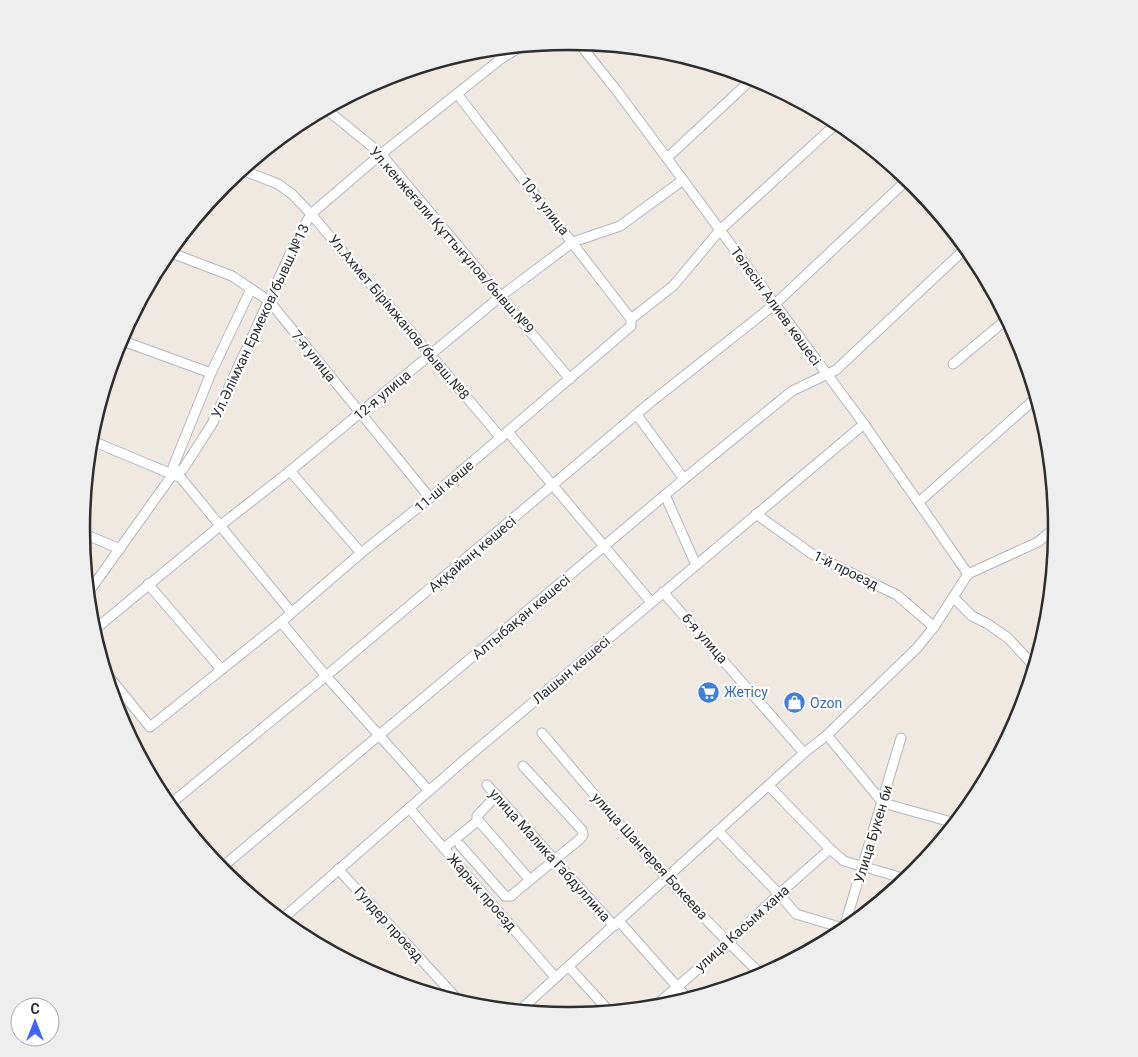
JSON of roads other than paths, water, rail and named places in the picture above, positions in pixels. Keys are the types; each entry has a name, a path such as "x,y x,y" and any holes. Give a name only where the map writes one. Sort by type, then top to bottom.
{"street":[{"name":"Төлесін Алиев көшесі","path":"585,51 617,91 864,424 968,574"},
{"name":"Ул.Әлімхан Ермеков/бывш.№13","path":"94,584 173,474 183,468 212,424 296,241 311,214 381,154 509,54"},
{"path":"667,158 747,84"},
{"name":"10-я улица","path":"458,95 631,319"},
{"name":"Ул.кенжеғали Құттығұлов/бывш.№9","path":"331,113 381,154 570,379"},
{"name":"11-ші көше","path":"118,688 150,727 281,622 361,553 430,498 631,326 631,319 673,286 720,230 831,128"},
{"name":"Ул.Ахмет Бірімжанов/бывш.№8","path":"250,173 278,184 292,194 311,214 431,354 553,486 651,602"},
{"name":"12-я улица","path":"101,625 501,296 573,242 620,226 683,180"},
{"name":"Аққайың көшесі","path":"175,800 637,415 775,304 902,186"},
{"name":"Алтыбақан көшесі","path":"227,863 684,479 792,391 836,370 960,253"},
{"name":"7-я улица","path":"177,255 232,276 269,301 430,498"},
{"name":"Ул.Әлімхан Ермеков/бывш.№13","path":"173,474 173,467 211,373 250,289"},
{"path":"953,364 1001,324"},
{"path":"128,343 211,373"},
{"path":"919,502 1030,403"},
{"path":"637,415 684,479"},
{"name":"Лашын көшесі","path":"287,915 651,602 864,424"},
{"path":"99,444 181,478 291,612"},
{"path":"290,470 361,553"},
{"path":"665,495 696,565"},
{"name":"1-й проезд","path":"756,514 812,554 897,595 934,627"},
{"path":"526,1005 804,753 827,735 917,648 934,627 968,574 1042,539 1048,534"},
{"path":"91,537 120,549"},
{"path":"148,584 221,669"},
{"name":"6-я улица","path":"663,592 804,753"},
{"path":"953,597 972,616 988,624 1008,638 1029,660"},
{"path":"281,622 326,676 429,791"},
{"name":"улица Шангерея Бокеева","path":"542,733 666,877 728,943 756,969"},
{"path":"827,735 883,803 948,821"},
{"name":"Улица Букен би","path":"848,917 901,738"},
{"path":"460,846 508,898 580,839 583,835 582,830 523,766"},
{"name":"улица Малика Габдуллина","path":"487,784 554,860 683,993"},
{"path":"769,786 844,861 897,876"},
{"path":"497,795 477,816 478,822 530,880"},
{"name":"Жарык проезд","path":"409,808 555,977"},
{"path":"444,848 475,822 478,822"},
{"path":"718,831 799,916 835,926"},
{"name":"улица Касым хана","path":"665,997 728,943 830,849"},
{"name":"Гулдер проезд","path":"338,869 451,992"},
{"path":"569,967 604,1006"}],"place":[{"name":"Жетісу","path":"708,692"},
{"name":"Ozon","path":"794,703"}]}
